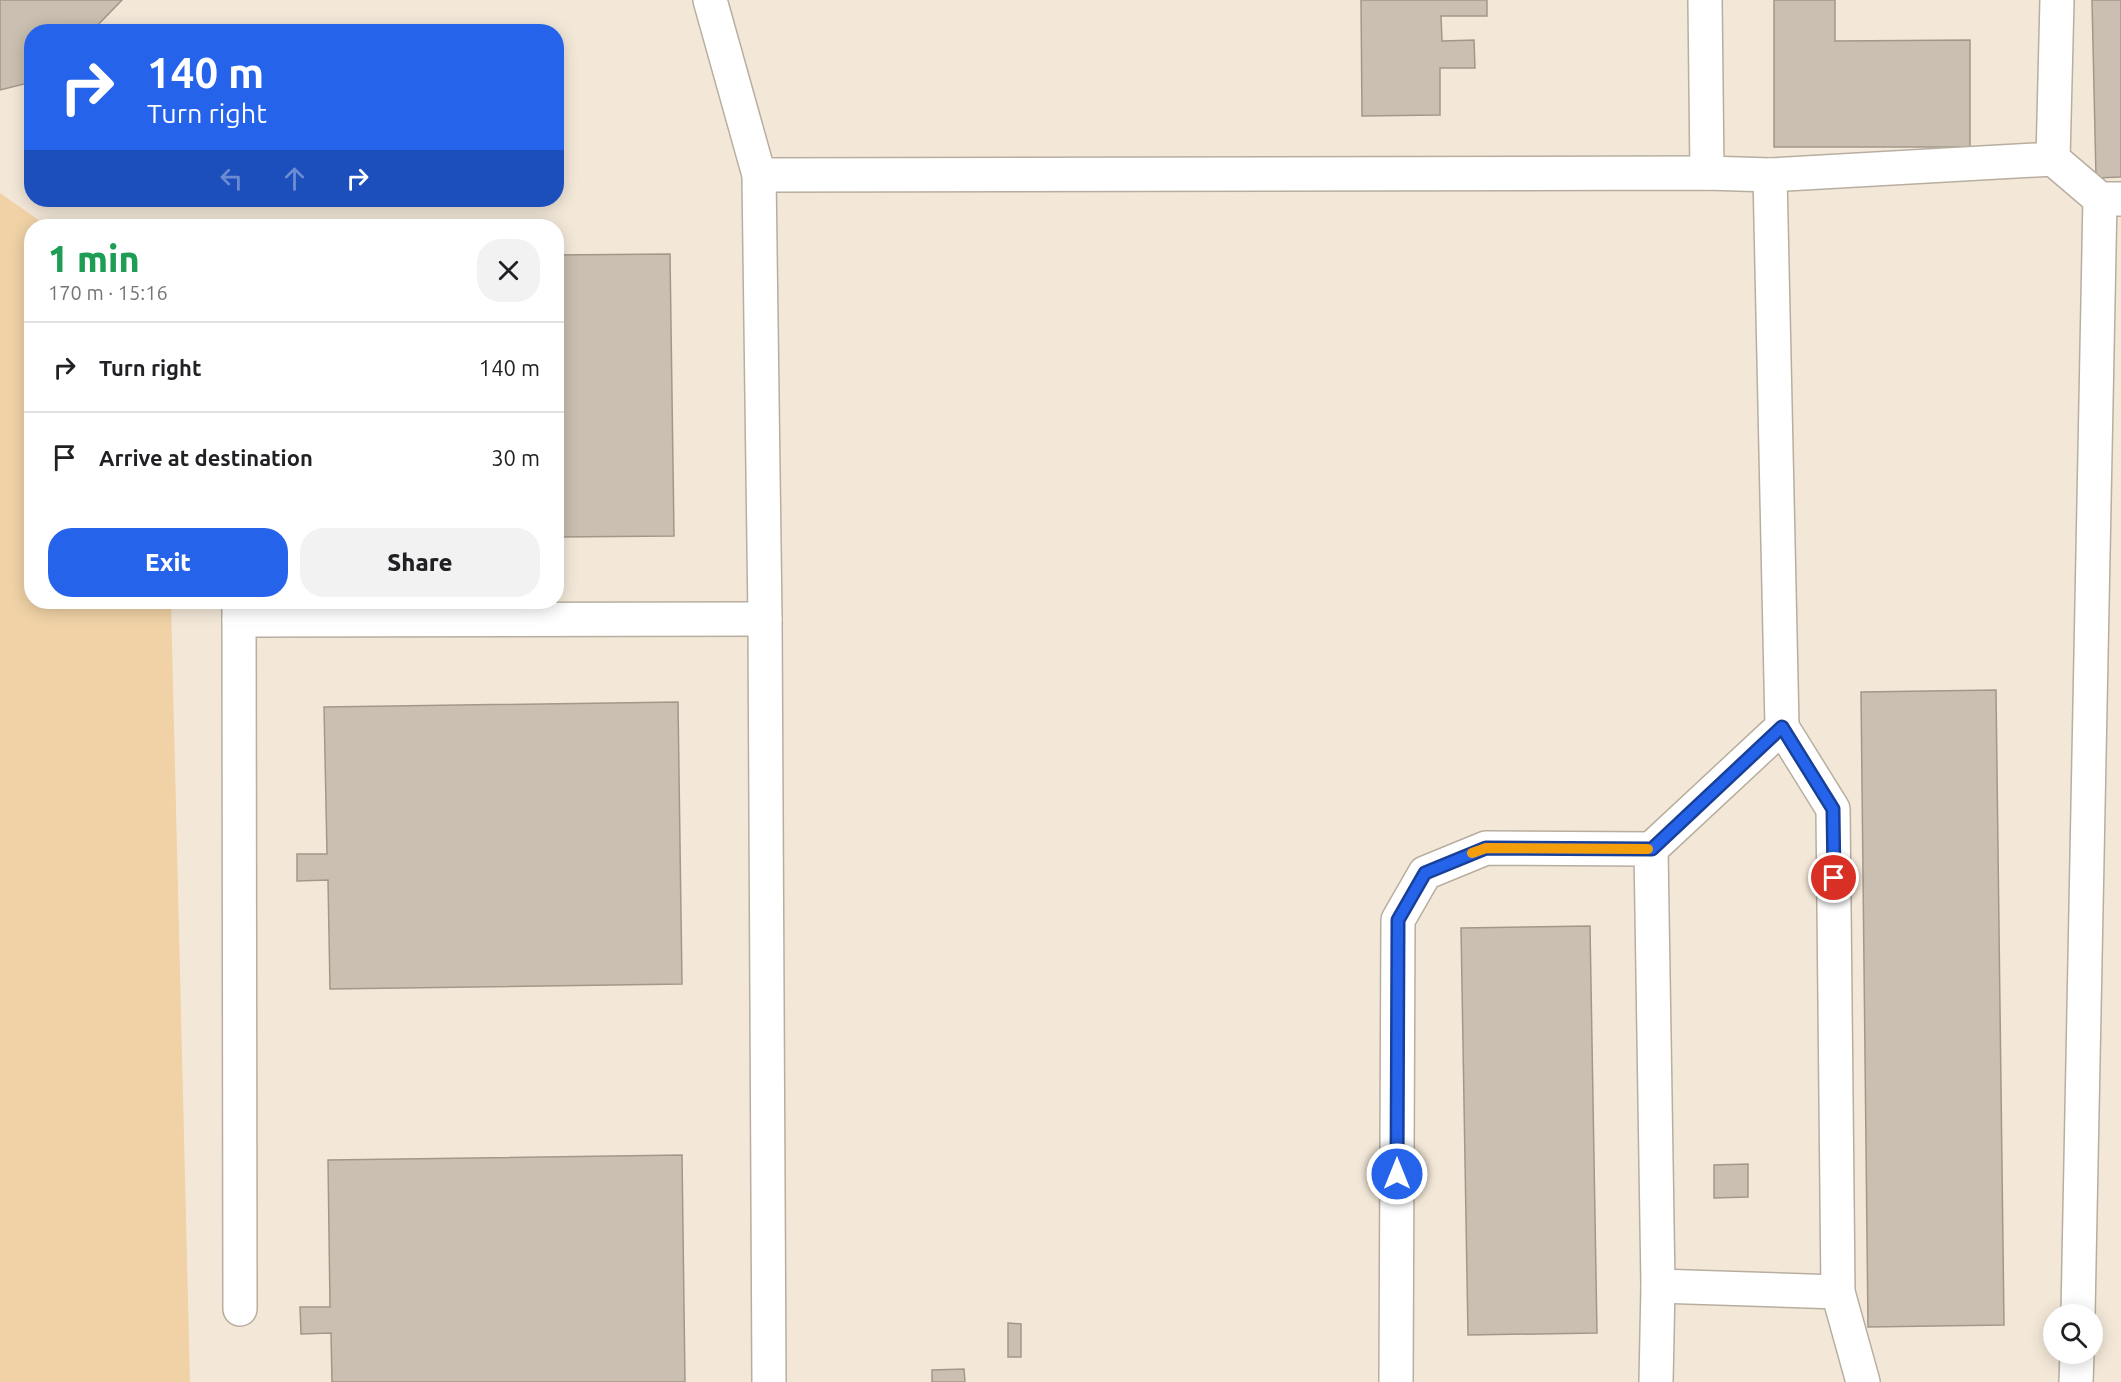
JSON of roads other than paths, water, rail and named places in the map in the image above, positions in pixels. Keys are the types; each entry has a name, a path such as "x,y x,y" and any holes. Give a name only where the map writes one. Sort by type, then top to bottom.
{"street":[{"path":"710,0 759,175 765,619 769,1382"},
{"path":"1705,0 1707,172"},
{"path":"2054,159 2057,0"},
{"path":"759,175 1707,172 1770,175 2054,159 2110,199 2078,1304"},
{"path":"1770,175 1782,727 1833,809 1838,1292 1863,1382"},
{"path":"240,1309 239,611 765,619"},
{"path":"1396,1382 1398,920 1425,873 1486,848 1652,849 1782,727"},
{"path":"1652,849 1658,1286 1656,1382"},
{"path":"1658,1286 1838,1292"},
{"path":"2076,1382 2077,1364"}]}
